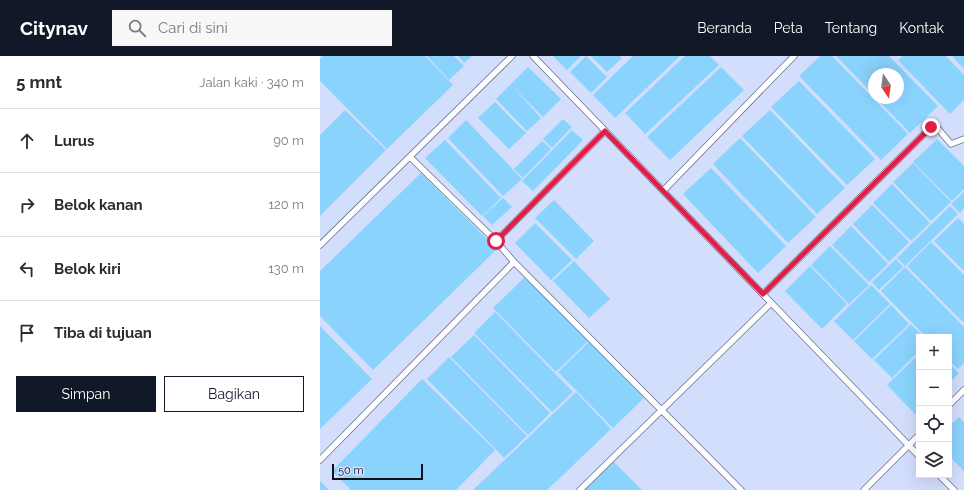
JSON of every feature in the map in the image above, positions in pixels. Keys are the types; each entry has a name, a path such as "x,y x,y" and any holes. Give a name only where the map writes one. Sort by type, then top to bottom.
{"lane":[{"path":"320,245 512,56"},
{"path":"533,56 916,453"},
{"path":"663,190 794,56"},
{"path":"763,294 934,124 952,144 964,139"},
{"path":"496,241 605,131"},
{"path":"410,157 496,241 514,262 741,490"},
{"path":"320,460 514,262"},
{"path":"580,490 771,303"},
{"path":"952,402 964,390"},
{"path":"864,490 916,438"},
{"path":"942,478 954,490"}],"building":[{"path":"323,56 425,56 453,85 387,149 320,81 320,59"},
{"path":"427,56 454,56 464,66 449,80"},
{"path":"458,56 472,56 464,63"},
{"path":"553,56 581,56 567,70"},
{"path":"586,56 607,77 591,93 570,72"},
{"path":"591,56 620,56 622,58 607,72"},
{"path":"633,56 680,56 615,118 593,95"},
{"path":"685,56 710,56 719,65 645,134 625,113"},
{"path":"820,56 832,56 868,93 868,104 879,104 908,134 881,160 799,76"},
{"path":"836,56 889,56 901,68 868,68 868,89"},
{"path":"903,56 946,56 964,75 964,100 950,114 898,60"},
{"path":"952,56 964,56 964,69"},
{"path":"528,67 561,99 543,117 512,86 541,118 527,131 496,99"},
{"path":"721,67 744,90 670,160 647,137"},
{"path":"904,71 938,106 910,133 882,104 904,104"},
{"path":"799,81 875,159 847,185 771,107"},
{"path":"495,102 526,133 509,149 478,118"},
{"path":"345,110 386,150 320,216 320,135"},
{"path":"770,110 845,188 817,214 742,136"},
{"path":"563,119 572,127 552,148 543,139"},
{"path":"466,120 522,179 503,196 448,138"},
{"path":"572,130 583,140 533,191 522,181"},
{"path":"740,138 816,217 788,243 713,164"},
{"path":"937,139 964,166 964,189 952,201 913,162"},
{"path":"445,140 501,198 482,216 425,158"},
{"path":"542,141 551,149 523,178 514,169"},
{"path":"913,163 951,202 931,221 893,182"},
{"path":"711,168 786,246 758,273 683,194"},
{"path":"421,173 497,249 373,370 320,316 320,271"},
{"path":"892,184 930,223 911,241 873,203"},
{"path":"964,192 964,208 960,213 951,204"},
{"path":"503,198 512,207 492,225 483,216"},
{"path":"554,200 594,241 576,259 535,218"},
{"path":"872,205 909,242 889,262 853,224"},
{"path":"950,206 958,214 905,266 897,258"},
{"path":"958,218 964,224 964,271 934,241"},
{"path":"535,223 572,260 551,280 515,243"},
{"path":"851,226 888,264 869,282 832,245"},
{"path":"931,242 964,275 964,323 907,266"},
{"path":"830,246 869,285 849,304 811,265"},
{"path":"896,259 903,267 879,290 872,282"},
{"path":"574,261 610,299 589,318 553,281"},
{"path":"810,266 847,304 822,329 785,291"},
{"path":"905,267 964,327 964,363 958,369 952,364 952,334 923,334 881,291"},
{"path":"526,276 589,340 556,372 493,308"},
{"path":"871,285 890,304 853,340 834,321"},
{"path":"891,305 909,324 872,359 854,341"},
{"path":"495,312 573,392 552,412 474,333"},
{"path":"911,324 920,334 916,334 916,354 892,378 874,360"},
{"path":"320,326 372,379 320,429"},
{"path":"474,335 550,413 528,435 451,357"},
{"path":"589,342 644,398 613,428 558,372"},
{"path":"449,357 527,436 504,458 427,379"},
{"path":"916,357 916,415 887,385"},
{"path":"952,366 959,373 952,380"},
{"path":"422,379 495,450 456,490 351,490 332,471"},
{"path":"576,392 611,429 565,473 547,490 473,490"},
{"path":"959,417 964,422 964,471 952,459 952,423"},
{"path":"613,461 642,490 584,490"},
{"path":"320,481 329,490 320,490"}],"route":[{"path":"496,241 605,131 763,294 931,127"}]}
